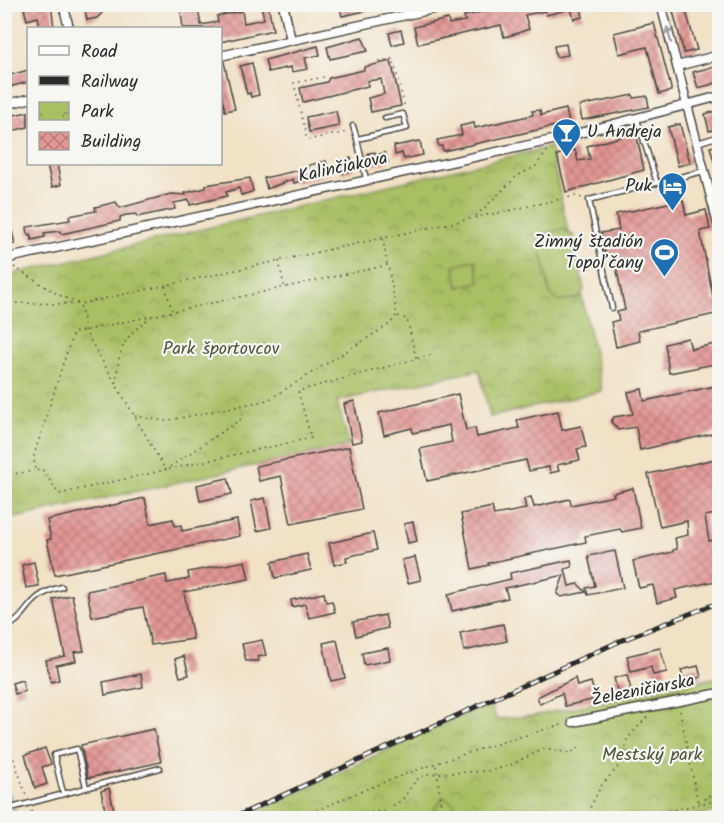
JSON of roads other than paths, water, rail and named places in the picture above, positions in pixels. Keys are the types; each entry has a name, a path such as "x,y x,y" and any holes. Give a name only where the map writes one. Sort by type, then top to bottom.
{"street":[{"path":"63,4 69,27"},
{"path":"283,4 291,40"},
{"path":"222,56 456,4"},
{"path":"661,4 720,231"},
{"path":"677,66 720,55"},
{"name":"Kalinčiakova","path":"4,259 557,139 720,96"},
{"path":"4,105 27,99"},
{"name":"Železničiarska","path":"573,722 720,693"}],"lane":[{"path":"357,140 407,128 403,114 385,117"},
{"path":"637,118 657,183"},
{"path":"354,128 366,179"},
{"path":"697,142 720,136"},
{"path":"612,308 589,200 704,171"},
{"path":"4,629 14,624 32,600 46,591 62,587"},
{"path":"63,793 54,755 77,749 86,787"},
{"path":"4,810 160,768"}],"waterway":[{"path":"4,780 17,818"}],"railway":[{"path":"233,818 620,641 720,602"}],"place":[{"name":"U Andreja","path":"566,158"},
{"name":"Puk","path":"673,212"},
{"name":"Zimný štadión Topoľčany","path":"664,278"}],"park label":[{"name":"Park športovcov","path":"221,349"},
{"name":"Mestský park","path":"652,755"}]}
